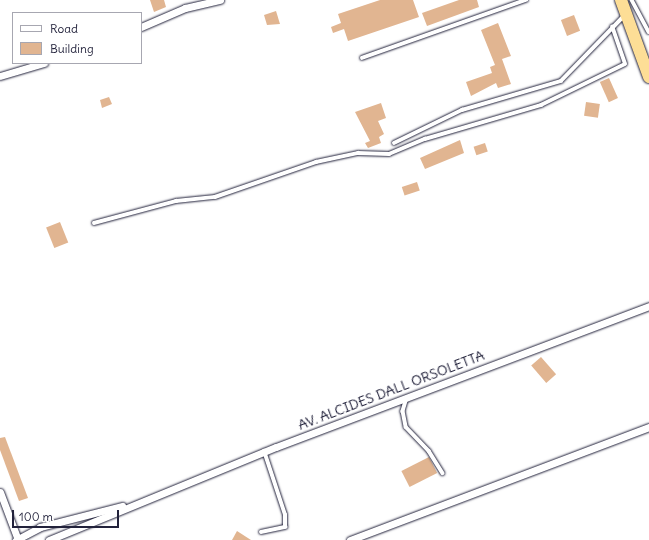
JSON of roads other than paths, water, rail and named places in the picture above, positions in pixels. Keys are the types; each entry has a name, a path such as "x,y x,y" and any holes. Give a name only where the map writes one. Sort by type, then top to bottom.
{"highway":[{"path":"621,0 649,77"}],"street":[{"path":"142,27 185,8 220,0"},
{"path":"0,76 41,64"},
{"name":"AV. ALCIDES DALL ORSOLETTA","path":"143,500 264,451 649,306"},
{"path":"350,540 649,427"},
{"path":"0,492 17,540 40,527 143,500"},
{"path":"49,540 143,500"}],"lane":[{"path":"362,58 526,0"},
{"path":"632,0 649,32"},
{"path":"394,143 462,110 561,81 626,14"},
{"path":"94,224 176,201 215,197 316,162 358,153 389,154 425,139 541,105 625,64 612,27"},
{"path":"407,397 403,411 406,427 430,451 443,473"},
{"path":"261,532 285,527 285,515 264,451"}]}
